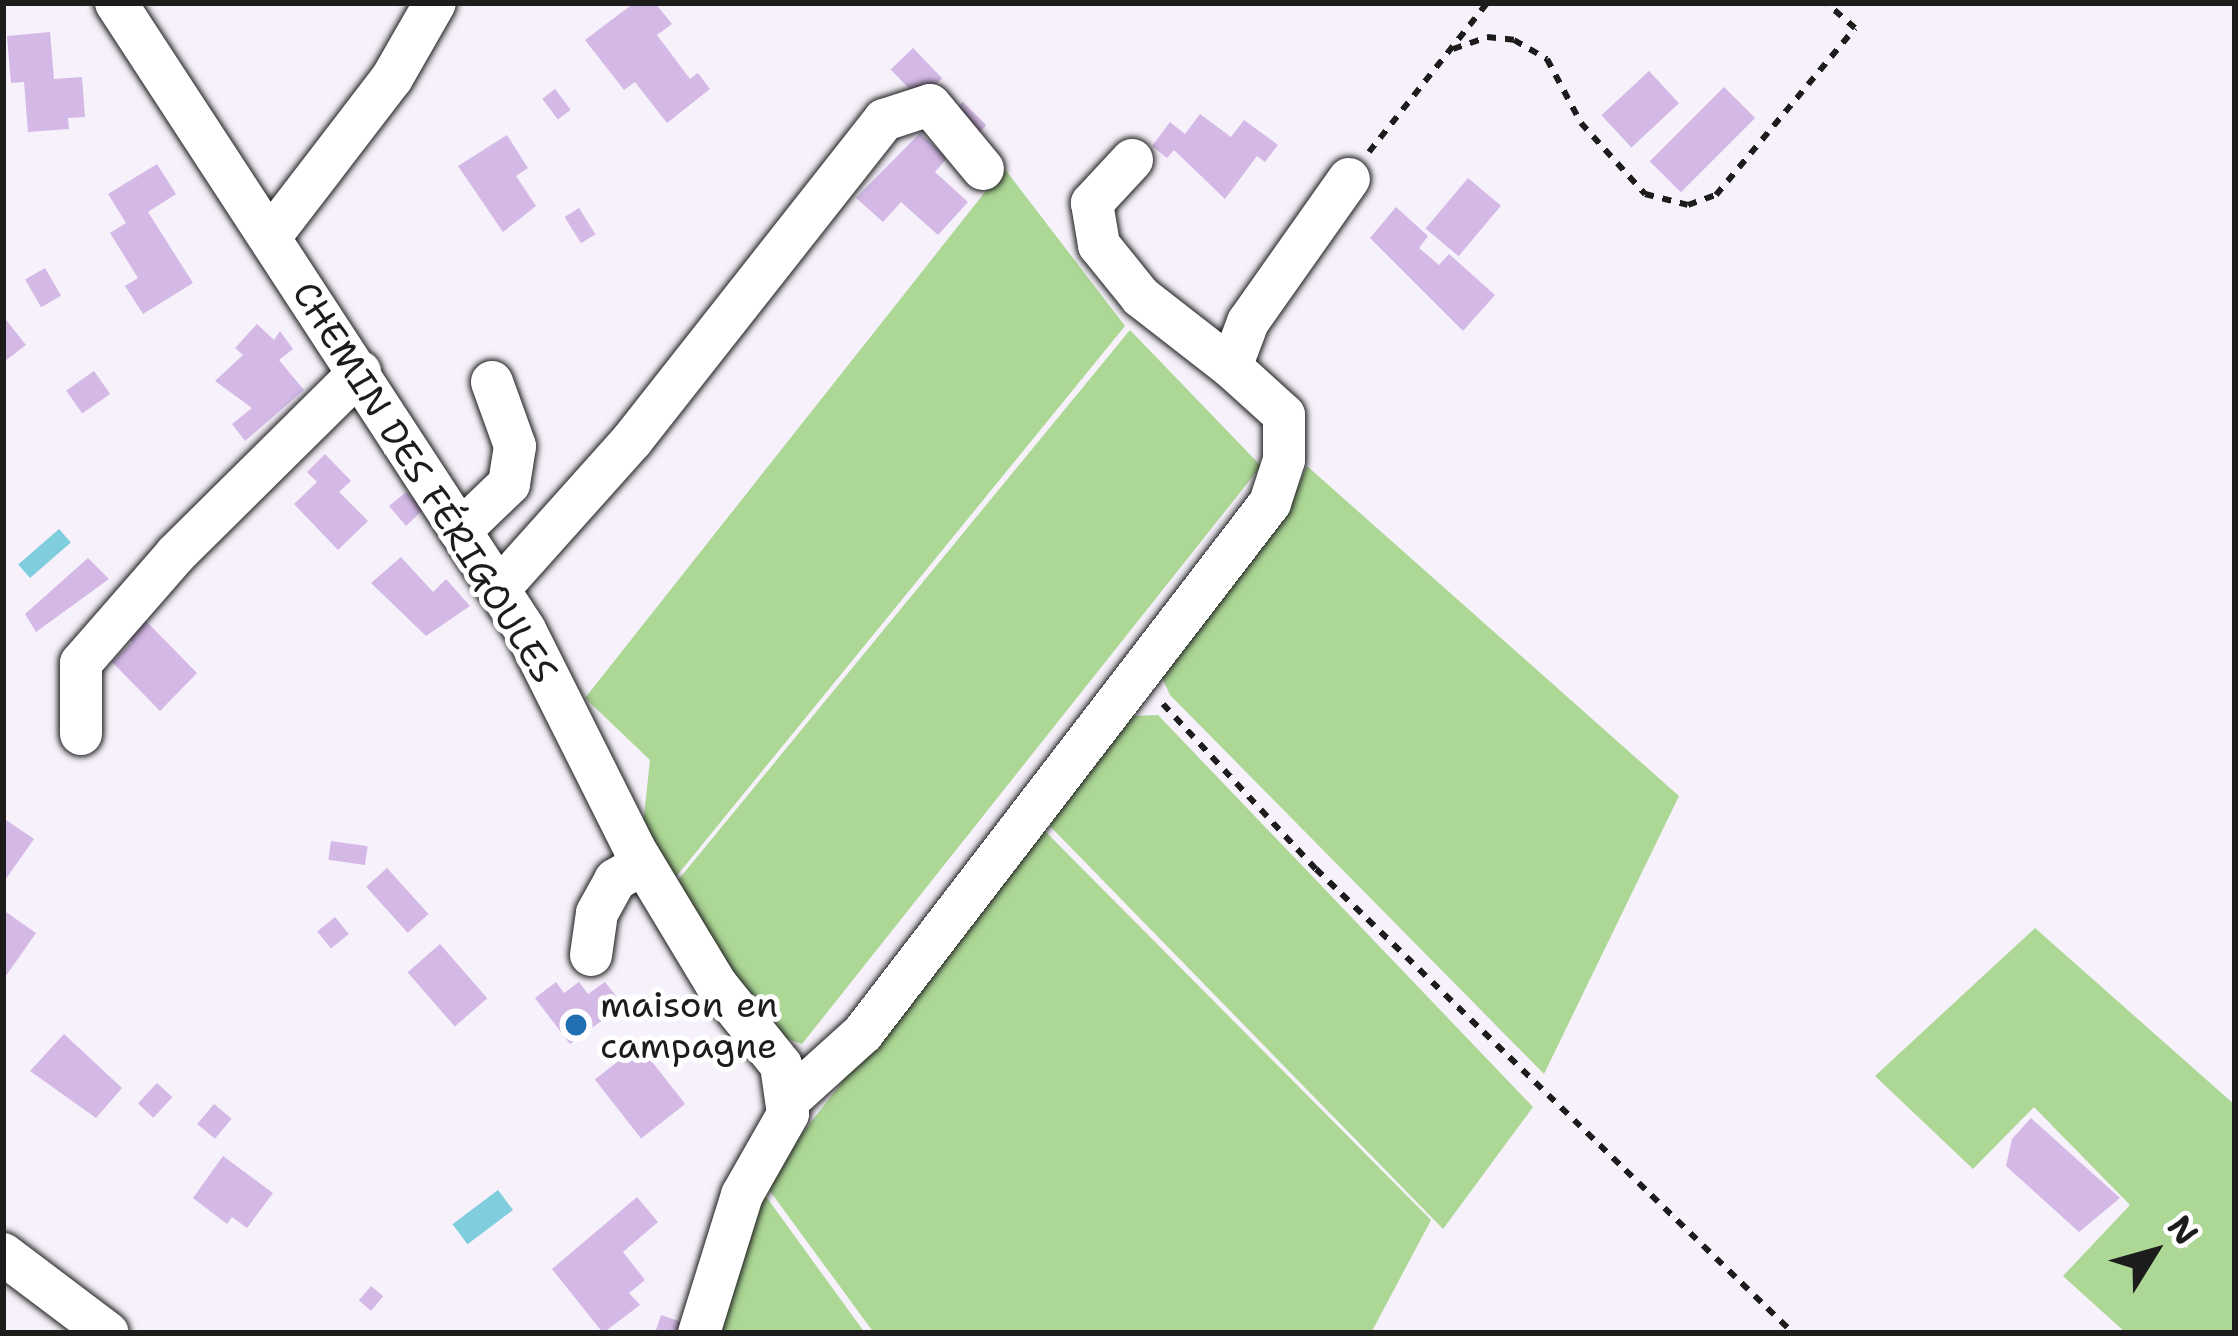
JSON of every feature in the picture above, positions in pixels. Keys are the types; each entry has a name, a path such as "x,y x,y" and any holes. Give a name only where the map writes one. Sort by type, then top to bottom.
{"street":[{"name":"CHEMIN DES FÉRIGOULES","path":"116,3 499,589 643,863 716,984 781,1065 790,1099"},
{"path":"270,237 392,78 435,3"},
{"path":"499,589 633,439 884,120 930,105 983,169"},
{"path":"700,1333 742,1196 790,1099 863,1033 1270,503 1284,460 1284,415 1141,297 1100,245 1092,203 1132,160"},
{"path":"1231,367 1248,322 1349,178"},
{"path":"81,734 81,663 176,554 360,372"},
{"path":"460,531 509,484 515,446 492,382"},
{"path":"591,955 598,913 616,880 643,863"},
{"path":"3,1254 108,1333"}],"path":[{"path":"1349,178 1486,3"},
{"path":"1453,49 1501,38 1547,59 1581,123 1646,194 1688,205 1715,195 1855,28 1826,3"},
{"path":"1137,676 1333,886 1793,1333"}],"green space":[{"path":"1004,168 1125,326 675,878 643,825 650,760 585,698"},
{"path":"1130,330 1261,466 802,1044 772,1033 674,885"},
{"path":"1307,466 1679,796 1544,1074 1170,695 1160,673 1291,502"},
{"path":"1158,715 1533,1107 1443,1229 1044,820 1131,716"},
{"path":"1040,826 1431,1220 1371,1333 874,1333 764,1183"},
{"path":"2035,928 2235,1105 2235,1333 2126,1333 2063,1276 2130,1205 2034,1107 1973,1169 1875,1076"},
{"path":"762,1191 865,1333 721,1333"}],"water":[{"path":"59,529 71,543 30,578 18,564"},
{"path":"498,1190 513,1210 468,1244 452,1224"}],"building":[{"path":"634,3 655,3 672,24 657,35 690,79 698,73 710,89 667,123 635,82 624,90 585,40"},
{"path":"50,32 54,79 82,77 85,117 68,118 69,129 28,132 24,82 11,83 7,36"},
{"path":"913,48 942,78 920,100 891,70"},
{"path":"1649,71 1679,103 1631,148 1601,115"},
{"path":"1724,87 1755,118 1681,192 1650,161"},
{"path":"555,89 571,110 558,119 542,99"},
{"path":"963,102 986,125 976,135 953,112"},
{"path":"1200,114 1231,137 1244,120 1278,145 1265,162 1257,156 1225,199 1174,150 1167,158 1152,146 1170,122 1185,134"},
{"path":"920,133 947,158 935,172 968,202 938,235 901,202 883,222 856,198"},
{"path":"507,135 528,168 516,176 536,206 503,232 458,166"},
{"path":"157,164 176,194 148,212 193,283 143,314 125,286 138,278 110,233 126,223 108,194"},
{"path":"1468,178 1501,206 1459,256 1426,229"},
{"path":"1396,207 1428,236 1419,248 1439,265 1449,254 1495,295 1463,331 1370,238"},
{"path":"579,208 595,234 581,243 565,217"},
{"path":"45,268 61,296 41,307 25,280"},
{"path":"3,316 26,345 5,361 3,358"},
{"path":"257,324 274,340 280,331 293,349 279,360 304,390 245,441 232,424 252,408 215,381 243,355 235,348"},
{"path":"94,371 110,394 82,413 66,391"},
{"path":"325,454 351,481 339,492 368,521 338,550 294,504 317,482 307,472"},
{"path":"406,492 424,509 406,526 389,506"},
{"path":"401,557 433,592 446,579 470,606 426,636 371,583"},
{"path":"88,558 109,579 36,632 25,614"},
{"path":"141,616 197,673 160,711 112,662 132,642 123,634"},
{"path":"3,818 34,839 3,883"},
{"path":"331,841 368,846 365,865 328,860"},
{"path":"387,868 428,914 408,933 366,887"},
{"path":"3,910 36,933 3,980"},
{"path":"335,917 349,934 331,949 317,931"},
{"path":"440,944 487,998 455,1027 408,972"},
{"name":"maison en campagne","path":"556,982 564,993 579,982 588,994 605,982 623,1005 570,1044 535,998"},
{"path":"64,1034 122,1088 96,1118 30,1071"},
{"path":"639,1045 685,1104 641,1139 595,1079"},
{"path":"157,1083 172,1097 153,1118 138,1103"},
{"path":"214,1104 232,1119 215,1139 197,1124"},
{"path":"2031,1118 2120,1198 2079,1232 2006,1166 2012,1139"},
{"path":"223,1156 273,1193 247,1228 232,1217 227,1224 193,1198"},
{"path":"637,1197 658,1222 623,1252 645,1280 629,1293 640,1305 603,1333 552,1269"},
{"path":"371,1286 383,1296 371,1311 359,1301"},
{"path":"661,1315 687,1324 684,1333 655,1333"}],"place":[{"name":"maison en campagne","path":"576,1025"}]}
